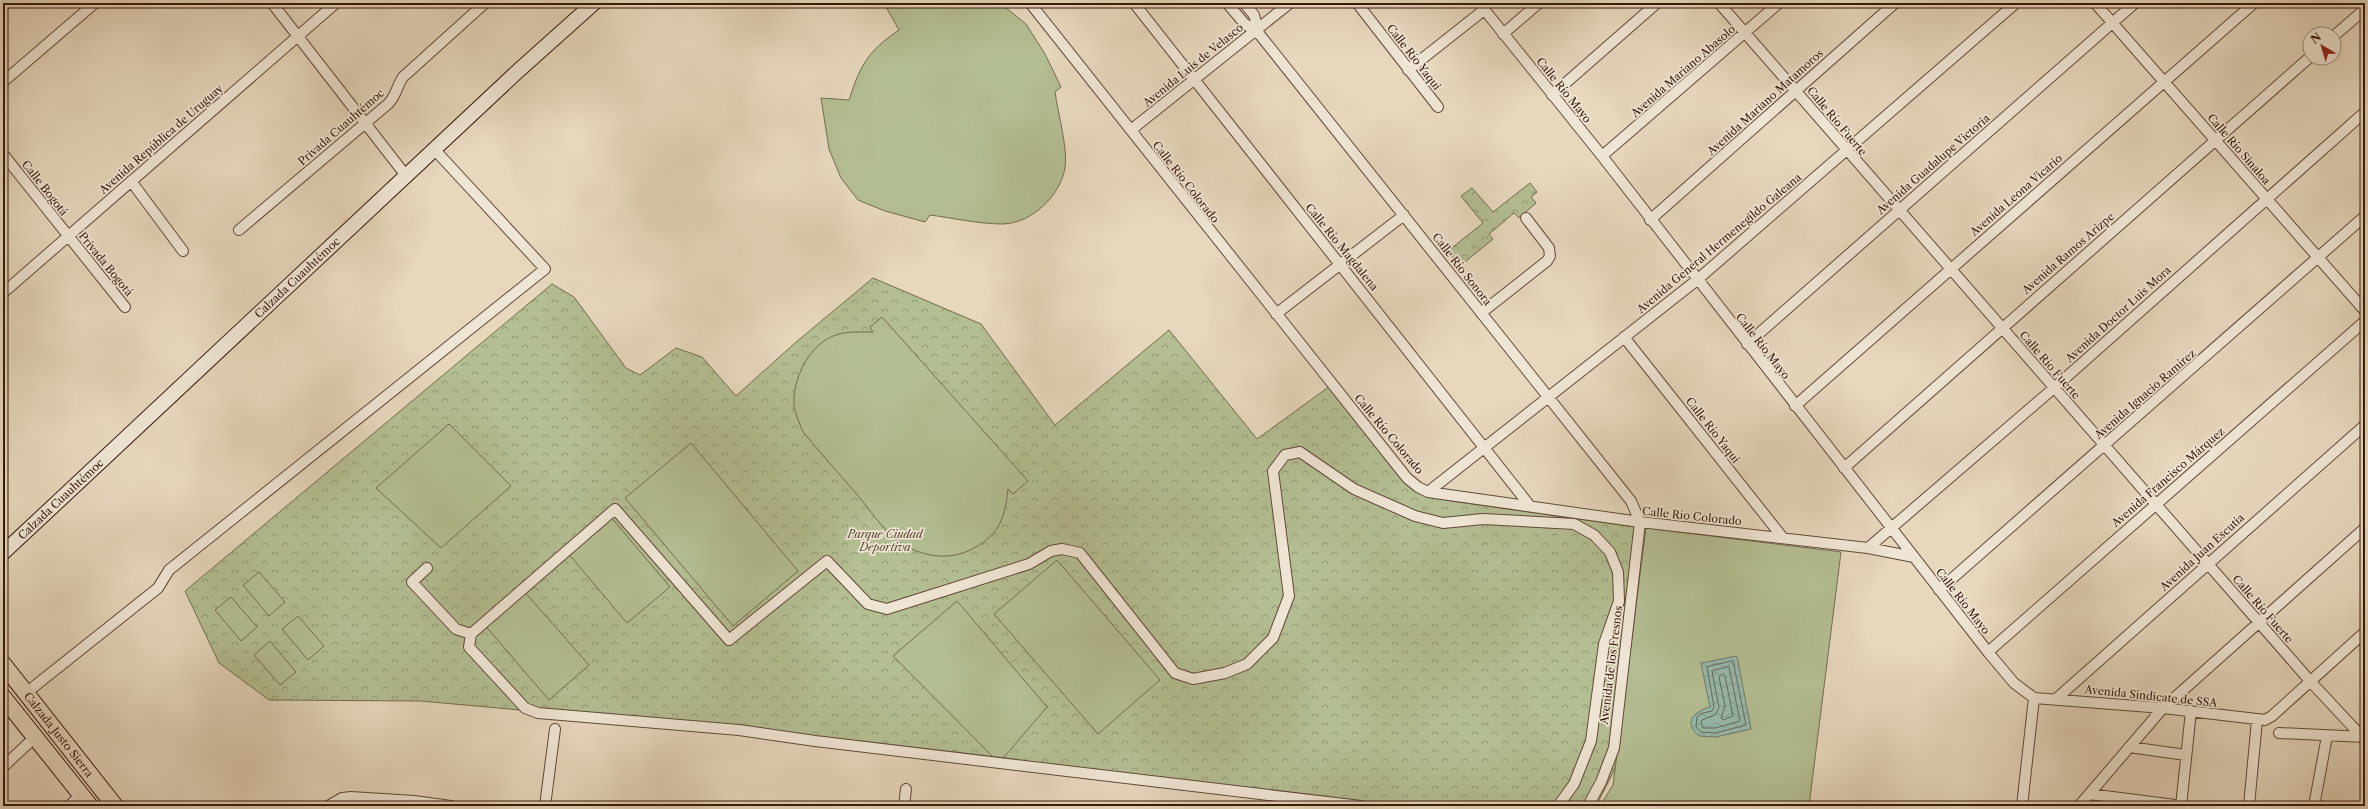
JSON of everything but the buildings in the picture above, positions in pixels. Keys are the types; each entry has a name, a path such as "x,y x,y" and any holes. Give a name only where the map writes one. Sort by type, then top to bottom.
{"main road":[{"name":"Calzada Cuauhtémoc","path":"3,554 407,177 434,149 594,3"},
{"name":"Calzada Justo Sierra","path":"3,664 115,806"},
{"name":"Calzada Justo Sierra","path":"3,697 86,801"}],"street":[{"path":"3,82 95,3"},
{"path":"272,3 407,177"},
{"name":"Avenida República de Uruguay","path":"3,293 336,3"},
{"name":"Privada Cuauhtémoc","path":"239,230 395,97 399,83 403,78 485,3"},
{"name":"Calle Río Colorado","path":"1030,3 1407,478 1418,487 1428,492 1640,522 1868,548 1914,557"},
{"name":"Calle Río Magdalena","path":"1134,3 1192,80 1486,447 1530,506"},
{"name":"Calle Río Sonora","path":"1228,3 1244,23 1257,32 1404,214 1631,501 1640,522"},
{"name":"Calle Río Sonora","path":"1244,3 1254,15 1257,32"},
{"name":"Avenida Luis de Velasco","path":"1131,130 1192,80 1257,32 1290,3"},
{"name":"Calle Río Yaqui","path":"1357,3 1438,107"},
{"path":"1503,34 1539,3"},
{"path":"1552,95 1657,3"},
{"name":"Calle Río Fuerte","path":"1719,3 1746,32 1898,210 2156,503 2258,622 2310,681 2364,738"},
{"name":"Avenida Mariano Abasolo","path":"1602,156 1779,3"},
{"name":"Avenida Mariano Matamoros","path":"1650,220 1895,3"},
{"name":"Avenida General Hermenegildo Galeana","path":"1428,492 1697,280 2016,3"},
{"name":"Calle Río Sinaloa","path":"2095,3 2365,311"},
{"name":"Avenida Guadalupe Victoria","path":"1747,344 2135,3"},
{"name":"Avenida Leona Vicario","path":"1795,406 2254,3"},
{"path":"1408,70 1481,6"},
{"name":"Calle Río Mayo","path":"1481,6 1602,156 1650,220 1988,652 2014,684 2034,698"},
{"path":"2342,29 2365,9"},
{"name":"Avenida Ramos Arizpe","path":"1844,468 2302,64"},
{"name":"Avenida Doctor Luis Mora","path":"1868,548 2054,388 2266,198 2365,112"},
{"path":"26,693 158,588 169,570 545,269 434,149"},
{"name":"Calle Bogotá","path":"3,154 68,236"},
{"path":"131,181 183,251"},
{"path":"1276,314 1404,214"},
{"name":"Avenida Ignacio Ramírez","path":"1939,590 2365,216"},
{"path":"1481,313 1547,261 1550,256 1548,248 1526,218"},
{"name":"Privada Bogotá","path":"68,236 125,307"},
{"name":"Avenida Francisco Márquez","path":"1988,652 2365,321"},
{"name":"Calle Río Yaqui","path":"1624,337 1783,538"},
{"name":"Avenida Juan Escutia","path":"2056,699 2207,562 2365,424"},
{"path":"1361,806 815,741 739,730 538,713 525,708 470,647 471,634 615,509 729,640 827,561 868,604 887,609 1029,564 1050,551 1062,549 1080,553 1175,673 1193,679 1225,674 1247,664 1273,638 1289,596 1273,471 1286,455 1300,452 1354,489 1415,516 1443,523 1483,519 1574,524 1594,535 1610,552 1618,572 1619,601 1604,644 1591,741 1574,784 1558,806"},
{"name":"Avenida de los Fresnos","path":"1588,806 1601,782 1614,748 1640,522"},
{"path":"2079,806 2163,708 2365,528"},
{"path":"427,568 412,582 456,629 471,634"},
{"path":"2249,806 2261,720 2272,716 2365,632"},
{"path":"2022,806 2034,698"},
{"name":"Avenida Sindicate de SSA","path":"2034,698 2163,708 2261,720"},
{"path":"2090,794 2112,801 2182,806 2191,711"},
{"path":"546,806 555,730"},
{"path":"2279,733 2364,738"},
{"path":"2314,806 2327,736"},
{"path":"3,767 35,737"},
{"path":"2129,747 2186,755"},
{"path":"904,806 906,788"},
{"path":"328,806 342,798 351,797 452,806"},
{"path":"70,806 86,801"}],"green space":[{"path":"896,3 1000,3 1026,24 1045,54 1061,87 1055,92 1066,160 1062,178 1051,198 1034,213 1024,219 1003,224 975,222 930,215 925,222 885,211 858,200 841,178 829,149 821,98 849,100 857,77 866,60 879,45 899,30 886,7"},
{"path":"1530,183 1537,192 1531,197 1536,203 1519,218 1514,213 1489,234 1493,239 1460,266 1448,251 1483,223 1461,196 1472,188 1493,212"},
{"name":"Parque Ciudad Deportiva","path":"873,278 981,324 1055,425 1169,330 1257,439 1330,386 1423,494 1451,501 1650,529 1616,767 1596,806 1361,806 739,730 421,701 269,700 219,663 185,591 552,284 574,297 626,368 640,375 676,348 702,357 736,396 795,343"},
{"path":"882,317 1028,481 1013,494 1008,489 1005,508 1000,524 990,537 983,543 964,553 942,556 921,553 901,543 892,536 803,432 797,416 794,403 797,380 812,352 827,339 836,335 849,332 873,332 870,327"},
{"path":"449,424 511,486 441,548 376,488"},
{"path":"691,443 798,571 733,626 625,498"},
{"path":"610,516 670,587 627,623 567,552"},
{"path":"1646,528 1841,552 1809,806 1600,806 1613,785"},
{"path":"1057,560 1160,680 1098,734 994,614"},
{"path":"259,572 285,602 269,616 243,585"},
{"path":"522,589 589,665 549,700 483,623"},
{"path":"231,597 257,627 241,641 215,610"},
{"path":"957,601 1047,707 999,763 893,656"},
{"path":"298,616 324,646 308,660 282,629"},
{"path":"270,641 296,672 280,685 254,655"}],"water":[{"path":"1737,656 1751,729 1716,737 1699,736 1691,726 1692,718 1695,714 1710,707 1701,663"}]}
